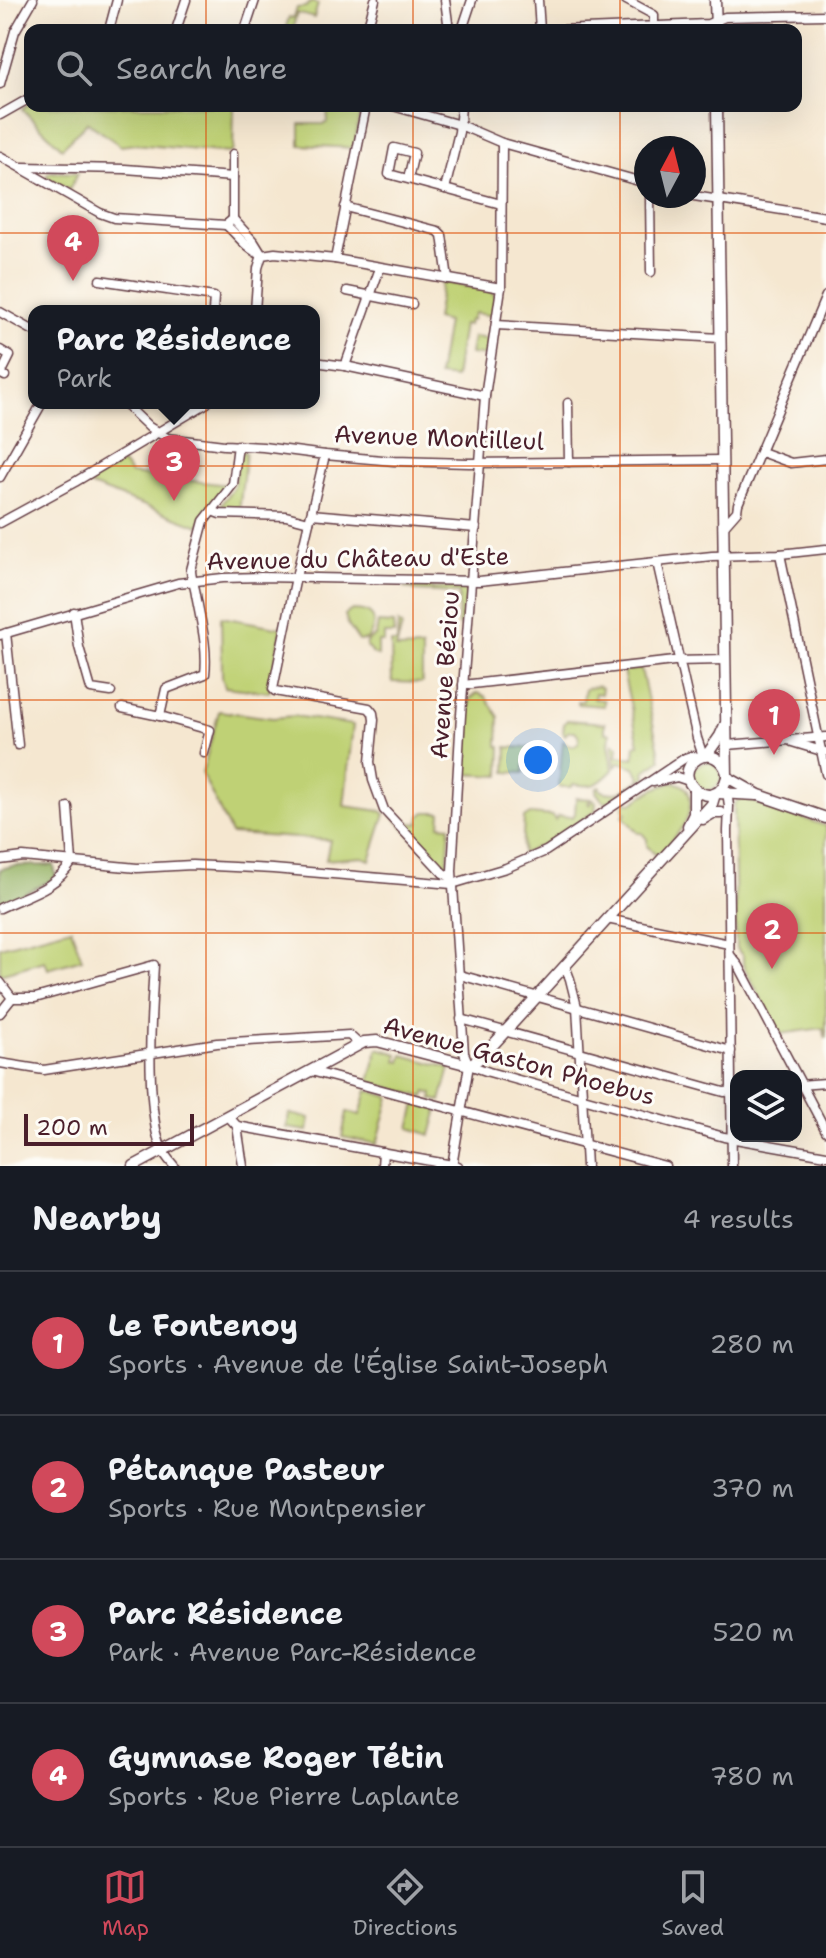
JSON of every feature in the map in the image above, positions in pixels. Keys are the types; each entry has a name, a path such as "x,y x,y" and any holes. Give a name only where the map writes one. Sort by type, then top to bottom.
{"main road":[{"path":"715,0 716,24"},
{"path":"469,1065 482,1057 565,966 694,824 721,788 727,745 717,112"},
{"path":"684,835 694,814 694,788 688,775 691,764 704,756 726,723"},
{"path":"704,756 712,756 722,762 721,788"},
{"path":"694,788 721,788 759,795 826,818"},
{"path":"721,788 759,795"},
{"path":"694,824 713,813 721,813"},
{"name":"Avenue Gaston Phoebus","path":"134,1166 370,1040 469,1065"}],"street":[{"path":"0,84 15,31 33,0"},
{"path":"111,24 117,0"},
{"path":"178,24 186,0"},
{"path":"247,24 255,0"},
{"path":"369,24 375,0"},
{"path":"445,0 448,24"},
{"path":"464,24 472,0"},
{"path":"538,0 540,24"},
{"path":"626,0 654,15 656,24"},
{"path":"718,24 725,17 826,15"},
{"path":"0,115 24,101"},
{"path":"335,259 365,112"},
{"path":"414,112 460,125 502,143 634,180"},
{"path":"445,189 461,112"},
{"name":"Avenue Béziou","path":"454,1166 469,1065 464,1053 452,878 485,396 501,288 502,143"},
{"path":"229,222 233,154"},
{"path":"0,156 114,218 229,222 259,248 262,255 255,305"},
{"path":"20,167 125,169 233,177"},
{"path":"408,179 501,204"},
{"path":"706,198 826,217"},
{"path":"345,207 438,231 442,235 448,279"},
{"path":"650,208 651,272"},
{"path":"262,255 275,253 335,259 501,288"},
{"path":"345,366 380,268"},
{"path":"100,280 214,297 213,305"},
{"path":"347,291 412,304"},
{"path":"723,528 737,511 824,308 826,296"},
{"path":"1,314 28,328"},
{"path":"496,325 720,338"},
{"path":"0,350 10,356 1,374 5,376"},
{"path":"320,363 485,396"},
{"path":"568,403 569,462"},
{"path":"0,477 39,409"},
{"path":"131,409 157,433"},
{"path":"1,521 75,482 197,409"},
{"name":"Avenue Montilleul","path":"157,433 167,438 224,445 394,461 722,460"},
{"path":"160,716 166,689 205,674 205,642 191,570 204,521 232,486 238,445"},
{"path":"761,452 791,463 826,459"},
{"path":"325,455 273,689 369,708 374,720 370,762 384,810 443,873 452,878"},
{"path":"722,504 738,504"},
{"path":"212,511 220,514 476,528"},
{"name":"Avenue du Château d'Este","path":"3,634 193,581 296,577 472,582 723,555 826,549"},
{"path":"780,554 822,738 826,774"},
{"path":"0,860 23,857 137,868 192,865 452,878 483,875 546,851 685,758 704,756 698,742 657,562"},
{"path":"74,612 79,647 91,689 111,692"},
{"path":"3,634 18,745"},
{"path":"463,685 679,661 725,660"},
{"path":"122,708 210,730 204,753"},
{"path":"727,745 822,738"},
{"path":"788,741 824,752"},
{"path":"648,783 677,777 694,788"},
{"path":"721,788 721,813 728,831"},
{"path":"721,788 729,806 732,1070"},
{"path":"0,908 47,888 64,875 72,862 68,807"},
{"path":"607,919 729,944"},
{"path":"730,955 739,966 791,1070"},
{"path":"12,998 35,998 154,965 149,1054 154,1119 162,1151 174,1166"},
{"path":"565,966 577,1007 586,1166"},
{"path":"460,975 731,1051"},
{"path":"0,982 12,998"},
{"path":"0,1013 12,998"},
{"path":"461,1019 730,1092"},
{"path":"0,1063 44,1070 217,1043 287,1037 349,1035 359,1044"},
{"name":"Avenue Gaston Phoebus","path":"469,1065 730,1138"},
{"path":"310,1070 665,1166"},
{"path":"802,1085 826,1083"},
{"path":"802,1092 826,1131"},
{"path":"228,1116 237,1126 243,1166"},
{"path":"237,1126 454,1166"},
{"path":"731,1142 732,1166"},
{"name":"Avenue Gaston Phoebus","path":"753,1142 826,1155"},
{"path":"382,1166 383,1152"}],"green space":[{"path":"311,2 318,4 314,18 297,13 294,24 287,24 297,8 306,7"},
{"path":"25,112 234,112 233,150 229,153 135,144 121,146 87,122 62,148"},
{"path":"327,112 360,112 354,148 300,145 300,124 328,122"},
{"path":"51,172 78,173 69,190 47,178"},
{"path":"442,282 491,291 495,296 493,316 474,313 468,325 463,324 455,378 438,376 447,322 436,319"},
{"path":"473,337 489,339 487,356 470,354"},
{"path":"241,451 246,453 239,512 217,510 234,487"},
{"path":"122,463 131,474 228,485 202,517 199,526 86,484"},
{"path":"404,586 429,586 432,589 460,587 466,594 463,626 458,625 459,593 414,591"},
{"path":"352,610 366,612 373,618 367,640 359,641 348,625 345,615"},
{"path":"221,617 282,628 269,692 225,687 222,677"},
{"path":"378,623 393,624 394,634 384,634 384,642 378,642 378,656 366,646 376,635"},
{"path":"398,623 402,626 396,649 422,648 422,683 392,682 391,643 397,643"},
{"path":"641,669 661,760 645,771 646,777 608,802 603,801 596,792 597,788 617,793 641,779 635,767 619,762 615,767 613,743 618,746 617,756 634,758 635,745 639,744 623,671"},
{"path":"602,688 601,694 595,693 594,699 604,700 604,706 578,704 578,701 583,701 585,689"},
{"path":"478,693 485,696 499,717 500,776 465,774 470,699"},
{"path":"219,711 273,718 294,716 353,725 344,806 385,814 370,860 362,857 326,860 330,840 231,834 202,774"},
{"path":"567,720 605,723 605,732 610,733 613,770 595,784 559,785 563,741 574,746 579,742 575,731 565,735 563,732"},
{"path":"507,747 535,748 524,766 524,773 506,772"},
{"path":"707,762 717,766 721,776 717,786 707,790 697,786 693,776 697,766"},
{"path":"674,782 688,792 690,808 685,823 656,855 647,846 647,839 642,833 638,833 624,817 627,813 623,808 627,802 632,803 654,789"},
{"path":"576,798 591,799 590,805 593,800 596,802 595,811 550,841 522,854 524,818 530,814 552,816 555,820 558,816 572,817"},
{"path":"740,799 826,826 826,1039 823,1028 780,1034 743,965 743,956 736,948 734,805"},
{"path":"395,812 404,822 419,824 420,816 425,812 441,812 440,825 450,826 447,871 392,815"},
{"path":"54,865 56,878 0,905 0,869"},
{"path":"71,928 82,959 48,969 45,961 0,974 0,947"},
{"path":"378,1048 398,1054 397,1061 401,1062 403,1055 450,1068 441,1101 432,1099 433,1094 426,1092 424,1097 369,1082"},
{"path":"367,1090 390,1097 377,1144 342,1137 347,1112 360,1115"},
{"path":"416,1104 438,1109 431,1135 410,1128"},
{"path":"289,1114 310,1118 308,1131 287,1128"}],"place":[{"name":"Gymnase Roger Tétin","path":"73,281"},
{"name":"Parc Résidence","path":"174,501"},
{"name":"Le Fontenoy","path":"774,755"},
{"name":"Pétanque Pasteur","path":"772,969"}]}
